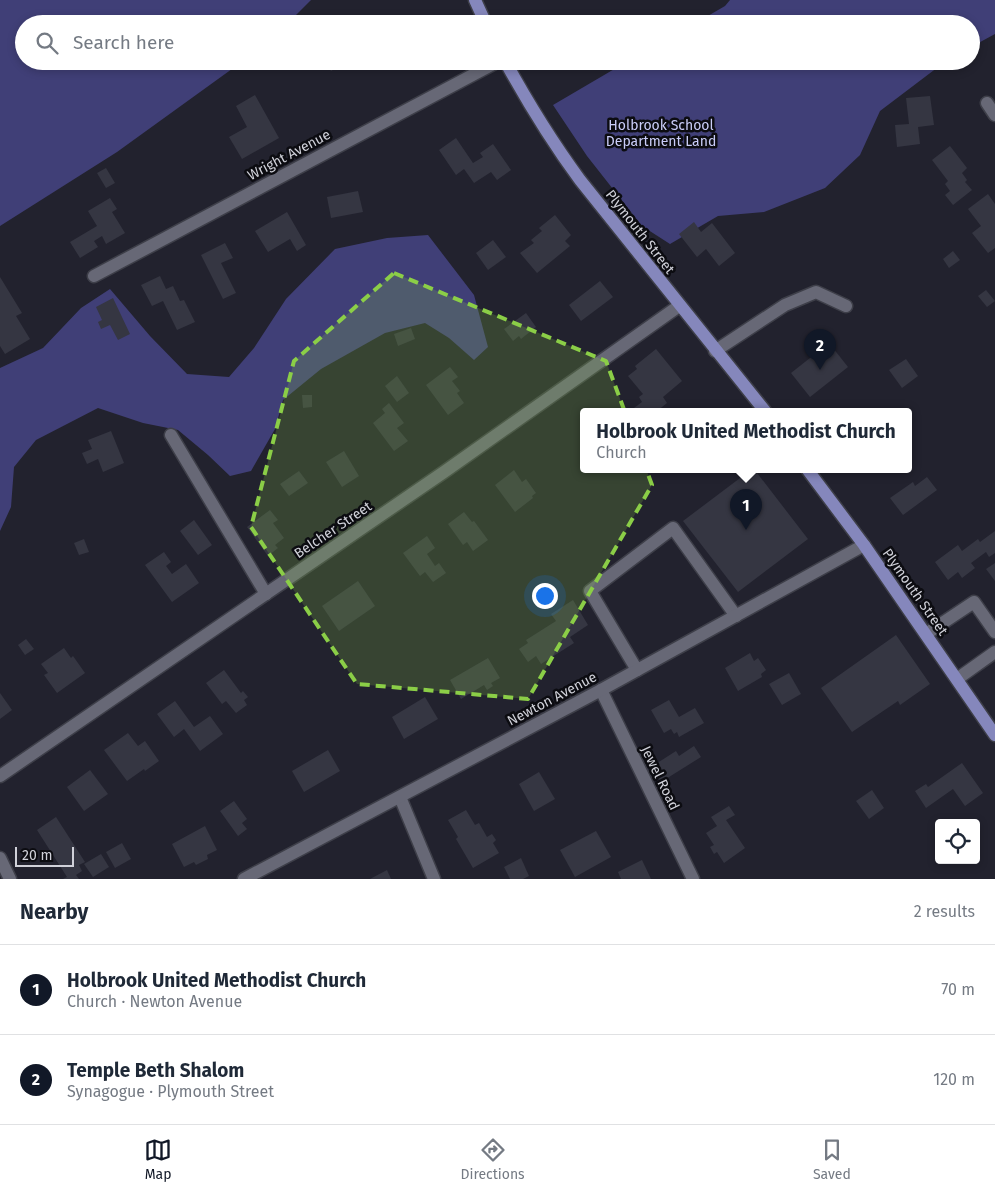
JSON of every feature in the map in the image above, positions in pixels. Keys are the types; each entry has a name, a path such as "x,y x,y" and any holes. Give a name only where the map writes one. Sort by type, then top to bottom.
{"main road":[{"path":"475,0 482,15"},
{"name":"Plymouth Street","path":"510,70 528,104 560,152 763,408"},
{"name":"Plymouth Street","path":"811,473 864,545 995,735"}],"street":[{"name":"Wright Avenue","path":"94,276 482,70"},
{"path":"986,103 995,115"},
{"path":"716,351 785,305 816,292 846,306"},
{"name":"Belcher Street","path":"0,776 444,472 680,306"},
{"path":"171,435 266,594"},
{"path":"637,670 590,591 673,528 736,616"},
{"name":"Newton Avenue","path":"247,877 601,690 864,545"},
{"path":"926,634 974,602 995,632"},
{"path":"957,678 995,652"},
{"name":"Jewel Road","path":"601,690 693,879"},
{"path":"400,797 434,879"},
{"path":"0,858 10,879"}],"highlighted area":[{"path":"394,273 606,361 652,485 528,699 357,684 251,527 294,361"}],"green space":[{"path":"0,0 311,0 296,15 15,15 15,70 231,70 117,152 0,226"},
{"path":"730,0 995,0 995,34 980,42 980,15 710,15 725,6"},
{"name":"Holbrook School Department Land","path":"613,70 934,70 880,111 860,155 825,188 764,212 718,216 670,244 642,226 587,156 553,105"},
{"path":"428,235 474,295 488,347 474,360 449,338 425,323 385,333 321,369 283,400 275,429 251,471 230,476 178,430 143,423 98,408 36,440 14,467 11,507 0,531 0,368 43,348 81,308 110,289 150,336 187,374 229,377 254,348 286,299 335,249 387,238"}],"building":[{"path":"255,95 279,138 242,159 229,137 247,127 236,106"},
{"path":"930,96 934,125 918,127 920,144 897,147 895,125 909,124 906,98"},
{"path":"456,138 473,163 483,157 480,153 493,144 511,170 497,180 491,172 474,183 464,169 456,175 439,150"},
{"path":"950,146 967,168 962,173 967,180 965,182 972,190 953,205 945,195 950,191 945,184 948,181 932,160"},
{"path":"106,168 115,183 106,188 97,173"},
{"path":"358,191 363,212 331,218 327,197"},
{"path":"988,194 995,204 995,248 988,253 972,233 981,226 968,209"},
{"path":"110,198 117,209 112,212 125,233 106,244 102,236 94,241 98,247 80,258 70,242 97,226 88,211"},
{"path":"287,212 306,245 297,251 290,239 268,252 255,231"},
{"path":"555,215 571,235 565,241 570,246 537,273 520,253 534,243 531,240 542,231 539,228"},
{"path":"694,222 701,232 712,223 735,253 719,266 706,249 697,257 679,234"},
{"path":"493,240 506,257 488,270 476,253"},
{"path":"225,243 233,258 221,263 236,293 223,299 201,255"},
{"path":"953,251 960,260 949,268 943,259"},
{"path":"160,276 166,289 173,286 180,301 184,300 195,322 177,330 163,301 152,306 141,285"},
{"path":"0,277 22,313 16,316 30,339 5,354 0,346"},
{"path":"600,281 613,297 581,321 569,305"},
{"path":"986,290 995,301 987,307 978,296"},
{"path":"113,298 130,334 118,340 110,325 101,329 98,322 102,320 96,307"},
{"path":"526,313 536,327 521,339 519,336 513,341 504,329"},
{"path":"411,328 415,339 398,346 394,334"},
{"path":"829,343 848,367 810,397 791,373"},
{"path":"656,349 682,381 663,397 667,403 661,408 634,408 642,402 639,397 643,394 628,376 637,369 635,366"},
{"path":"906,359 918,376 902,388 889,370"},
{"path":"450,367 458,377 452,381 460,391 457,393 464,403 448,415 426,385"},
{"path":"397,376 409,393 397,402 385,386"},
{"path":"302,395 312,395 312,407 303,408"},
{"path":"389,403 404,423 397,428 408,441 394,451 373,423 385,413 382,409"},
{"path":"111,431 124,463 103,472 98,459 87,464 82,453 92,449 88,440"},
{"path":"344,451 359,476 342,487 326,462"},
{"path":"514,470 522,482 526,479 536,493 532,496 533,498 515,512 495,485"},
{"path":"299,471 308,483 289,496 280,484"},
{"path":"747,473 757,473 808,539 738,592 683,521"},
{"path":"927,477 937,490 903,515 890,498 913,482 915,486"},
{"path":"270,510 278,520 273,523 284,538 275,545 278,548 268,556 247,527"},
{"path":"464,512 472,522 474,521 488,540 473,551 467,542 463,545 448,524"},
{"path":"194,520 212,545 198,555 180,531"},
{"path":"995,531 995,553 989,557 986,552 971,563 975,568 962,578 958,572 948,580 935,562 958,545 962,551 978,539 980,542"},
{"path":"427,536 435,548 427,554 435,566 439,563 446,573 433,582 425,572 420,576 403,553"},
{"path":"84,539 89,552 79,555 74,543"},
{"path":"164,552 171,562 166,566 172,574 186,564 199,583 172,602 145,565"},
{"path":"995,563 995,581 986,569"},
{"path":"358,581 375,606 339,631 322,606"},
{"path":"573,600 588,625 570,637 574,643 541,664 536,656 528,662 519,649 528,643 526,640 556,621 551,614"},
{"path":"896,635 930,684 900,705 898,701 852,732 821,688"},
{"path":"26,639 34,649 25,655 18,645"},
{"path":"64,648 71,658 73,656 85,673 57,693 44,675 48,673 41,664"},
{"path":"750,653 754,661 758,658 766,670 761,674 762,677 738,691 725,668"},
{"path":"488,658 500,678 491,683 493,686 487,690 484,685 461,699 450,680"},
{"path":"224,670 241,693 243,691 248,697 244,700 247,705 236,713 226,701 222,704 206,683"},
{"path":"789,673 801,694 782,705 769,684"},
{"path":"0,693 12,710 0,719"},
{"path":"425,697 438,719 404,739 392,717"},
{"path":"669,700 679,717 695,708 704,723 679,737 677,732 674,734 671,729 664,733 651,710"},
{"path":"175,701 194,727 210,716 223,734 200,751 184,729 174,737 157,714"},
{"path":"128,733 138,746 145,741 159,761 127,781 104,750"},
{"path":"694,746 701,757 661,782 651,767 676,751 679,756"},
{"path":"328,750 340,771 304,792 292,771"},
{"path":"962,763 983,793 965,806 953,789 926,808 915,791 926,784 928,787"},
{"path":"90,770 108,794 84,811 67,787"},
{"path":"539,772 555,799 534,811 519,784"},
{"path":"872,790 884,808 869,819 856,801"},
{"path":"234,801 247,819 242,823 247,829 238,836 220,811"},
{"path":"729,806 735,815 726,820 745,848 724,863 717,852 714,854 710,847 714,845 706,833 717,826 711,817"},
{"path":"466,810 475,825 479,823 487,837 492,834 496,840 493,843 499,853 473,868 456,839 458,837 448,820"},
{"path":"56,817 85,862 79,865 82,871 76,875 79,879 63,879 67,877 37,830"},
{"path":"205,826 217,850 207,855 208,859 196,865 194,862 184,867 172,844"},
{"path":"596,831 611,857 575,877 560,850"},
{"path":"122,843 131,859 115,868 106,852"},
{"path":"101,854 109,867 93,877 84,864"},
{"path":"521,858 529,876 523,879 510,879 504,867"},
{"path":"642,860 651,879 621,879 618,872"},
{"path":"387,870 391,879 370,879"}],"place":[{"name":"Temple Beth Shalom","path":"820,370"},
{"name":"Holbrook United Methodist Church","path":"746,530"}]}
